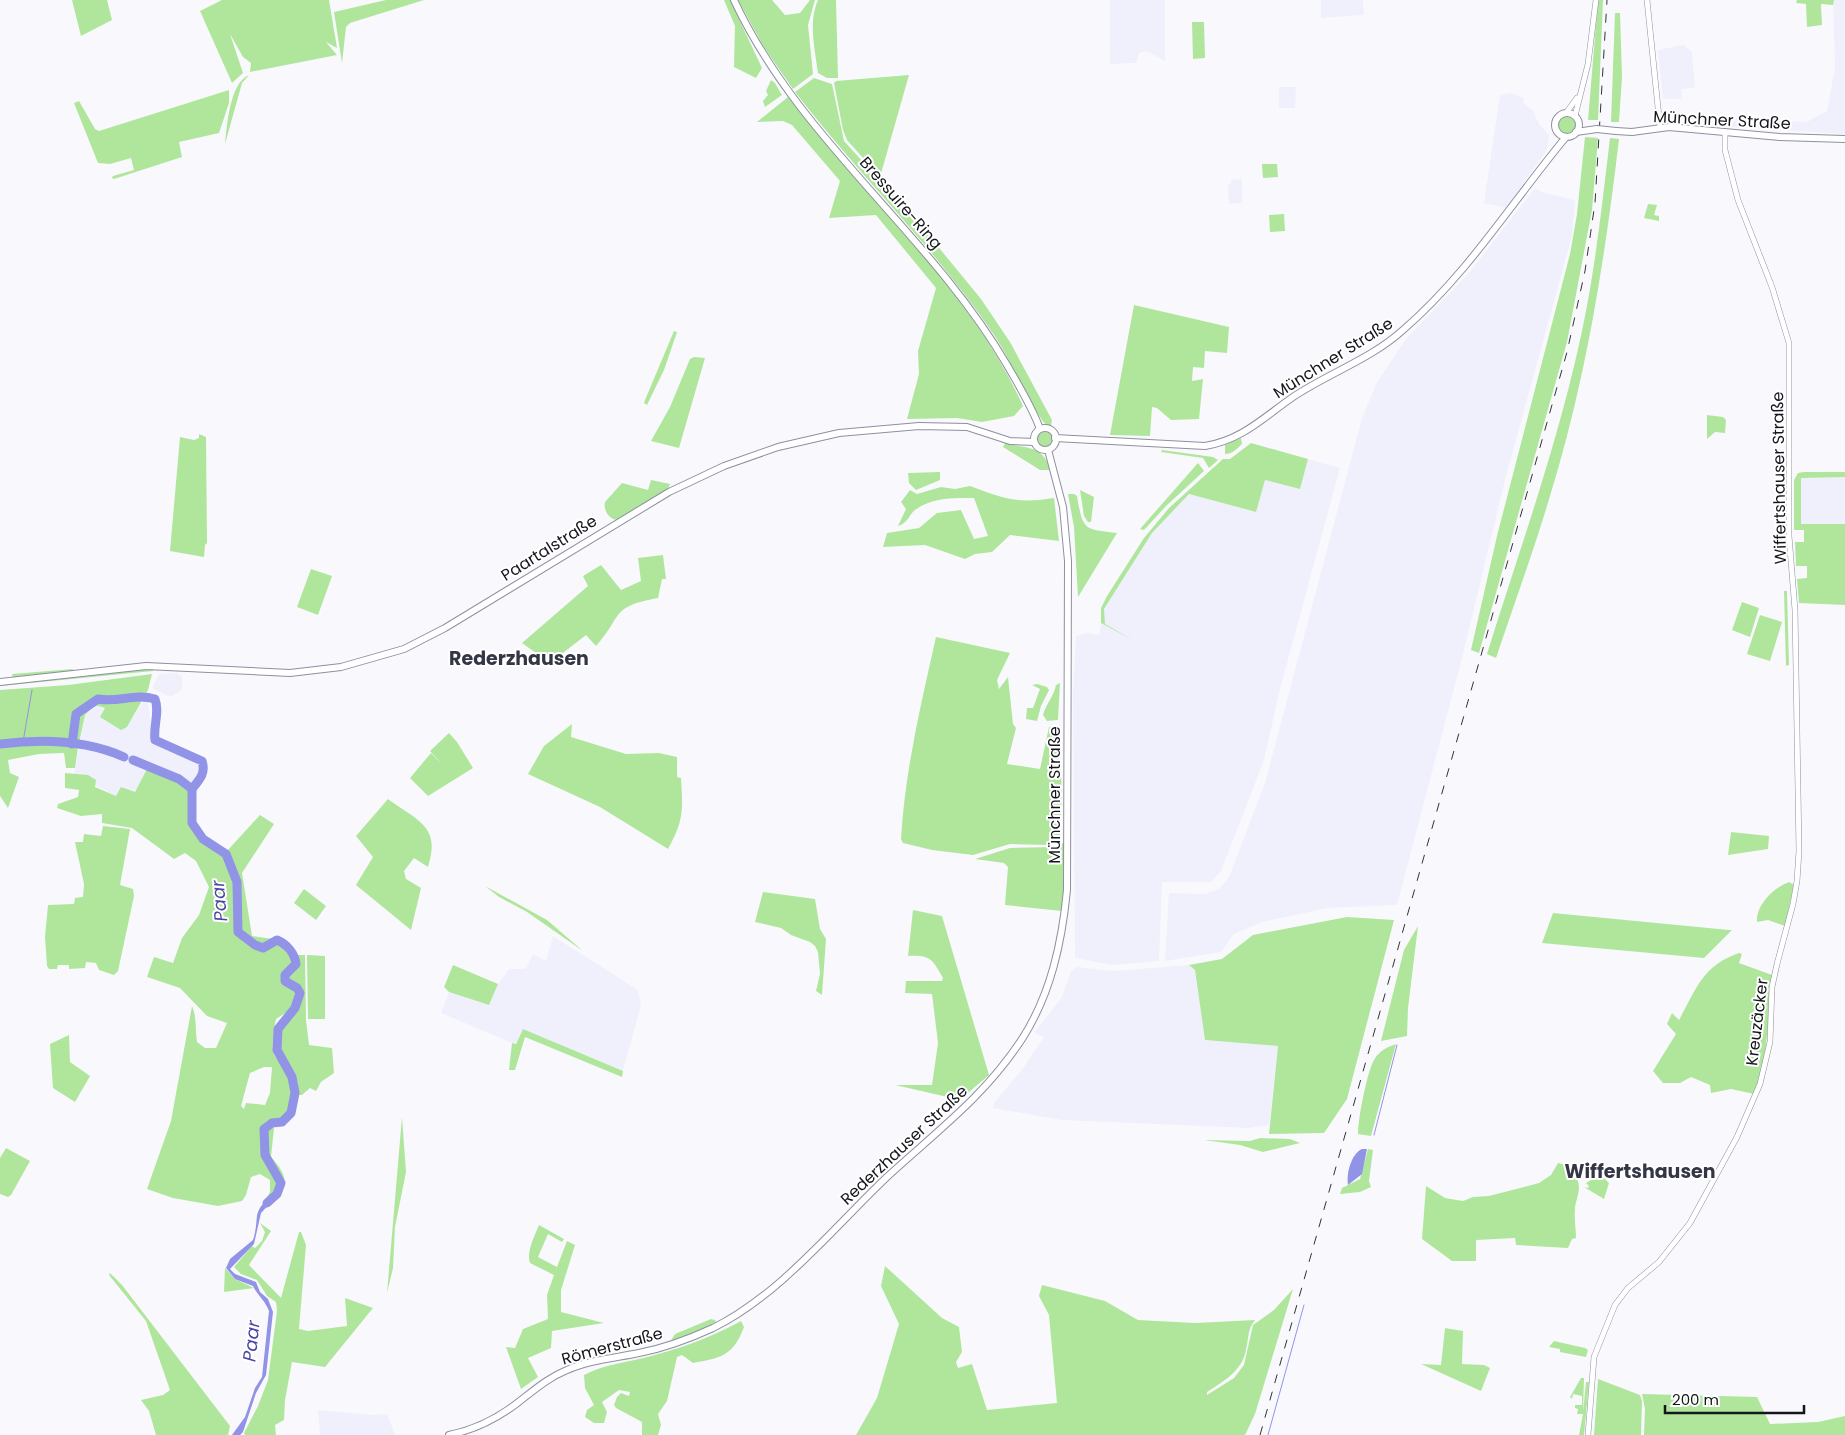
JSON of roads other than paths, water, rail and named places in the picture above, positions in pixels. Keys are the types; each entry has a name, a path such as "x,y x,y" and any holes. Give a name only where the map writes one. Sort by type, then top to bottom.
{"main road":[{"name":"Bressuire-Ring","path":"734,0 762,54 783,86 920,246 966,303 998,350 1031,408 1040,429"},
{"path":"1566,113 1577,119 1576,132 1566,137 1558,133 1555,127 1556,120 1566,113"},
{"name":"Münchner Straße","path":"1577,119 1589,129"},
{"name":"Münchner Straße","path":"1576,132 1589,129 1632,132 1660,127 1780,137 1845,139"},
{"name":"Münchner Straße","path":"1553,152 1558,133"},
{"name":"Münchner Straße","path":"1055,438 1206,446 1229,440 1252,428 1293,397 1379,348 1409,325 1443,291 1484,245 1566,137"},
{"name":"Paartalstraße","path":"0,682 155,666 290,673 341,667 404,649 445,628 669,492 724,466 778,447 847,432 919,426 967,427 1010,441 1034,442"},
{"path":"1040,429 1049,430 1055,438 1054,444 1048,450 1040,449 1034,442 1035,434 1040,429"},
{"name":"Münchner Straße","path":"1048,450 1063,507 1067,536 1067,890 1064,920 1055,963"},
{"name":"Rederzhauser Straße","path":"732,1317 762,1295 792,1269 890,1175 966,1108 998,1073 1023,1038 1048,986 1055,963"},
{"name":"Römerstraße","path":"449,1435 469,1430 494,1418 543,1383 567,1370 665,1347 706,1331 732,1317"}],"street":[{"path":"1577,119 1578,96 1588,64 1596,0"},
{"path":"1647,0 1660,127"},
{"path":"1566,113 1578,96"},
{"name":"Wiffertshauser Straße","path":"1725,132 1725,150 1736,193 1772,287 1789,343 1789,513 1795,610 1799,834"},
{"name":"Kreuzäcker","path":"1588,1435 1594,1357 1614,1305 1628,1288 1671,1249 1690,1224 1737,1137 1760,1084 1770,1042 1772,987 1776,964 1793,904 1799,834"}],"water":[{"path":"1362,1149 1367,1149 1362,1174 1348,1185 1350,1165 1355,1155"},
{"path":"275,1193 276,1197 261,1213 254,1244 230,1269 235,1274 256,1282 260,1292 268,1299 273,1312 266,1375 256,1393 243,1432 240,1435 232,1435 245,1417 255,1388 262,1377 269,1311 253,1286 235,1279 226,1268 230,1259 253,1240 259,1210"}],"waterway":[{"path":"23,742 32,690"},
{"name":"Paar","path":"72,744 76,714 98,699 112,700 140,697 155,699 157,709 155,740 202,761 203,772 192,789"},
{"name":"Paar","path":"0,744 47,741 63,742 94,747 124,757"},
{"name":"Paar","path":"133,760 179,779 192,789 192,823 203,839 226,854 237,882 238,932 255,945 263,948 277,940 290,950 295,960 296,964 285,975 285,981 297,988 300,993 295,1008 278,1029 277,1050 292,1077 295,1093 291,1113 282,1122 272,1123 264,1129 265,1155 281,1183 277,1194 267,1203"},
{"path":"1374,1135 1397,1045"},
{"path":"1268,1435 1304,1305"}],"railway":[{"path":"1260,1435 1567,352 1585,271 1595,203 1607,0"}],"district":[{"name":"Rederzhausen","path":"519,658"},
{"name":"Wiffertshausen","path":"1640,1171"}]}
